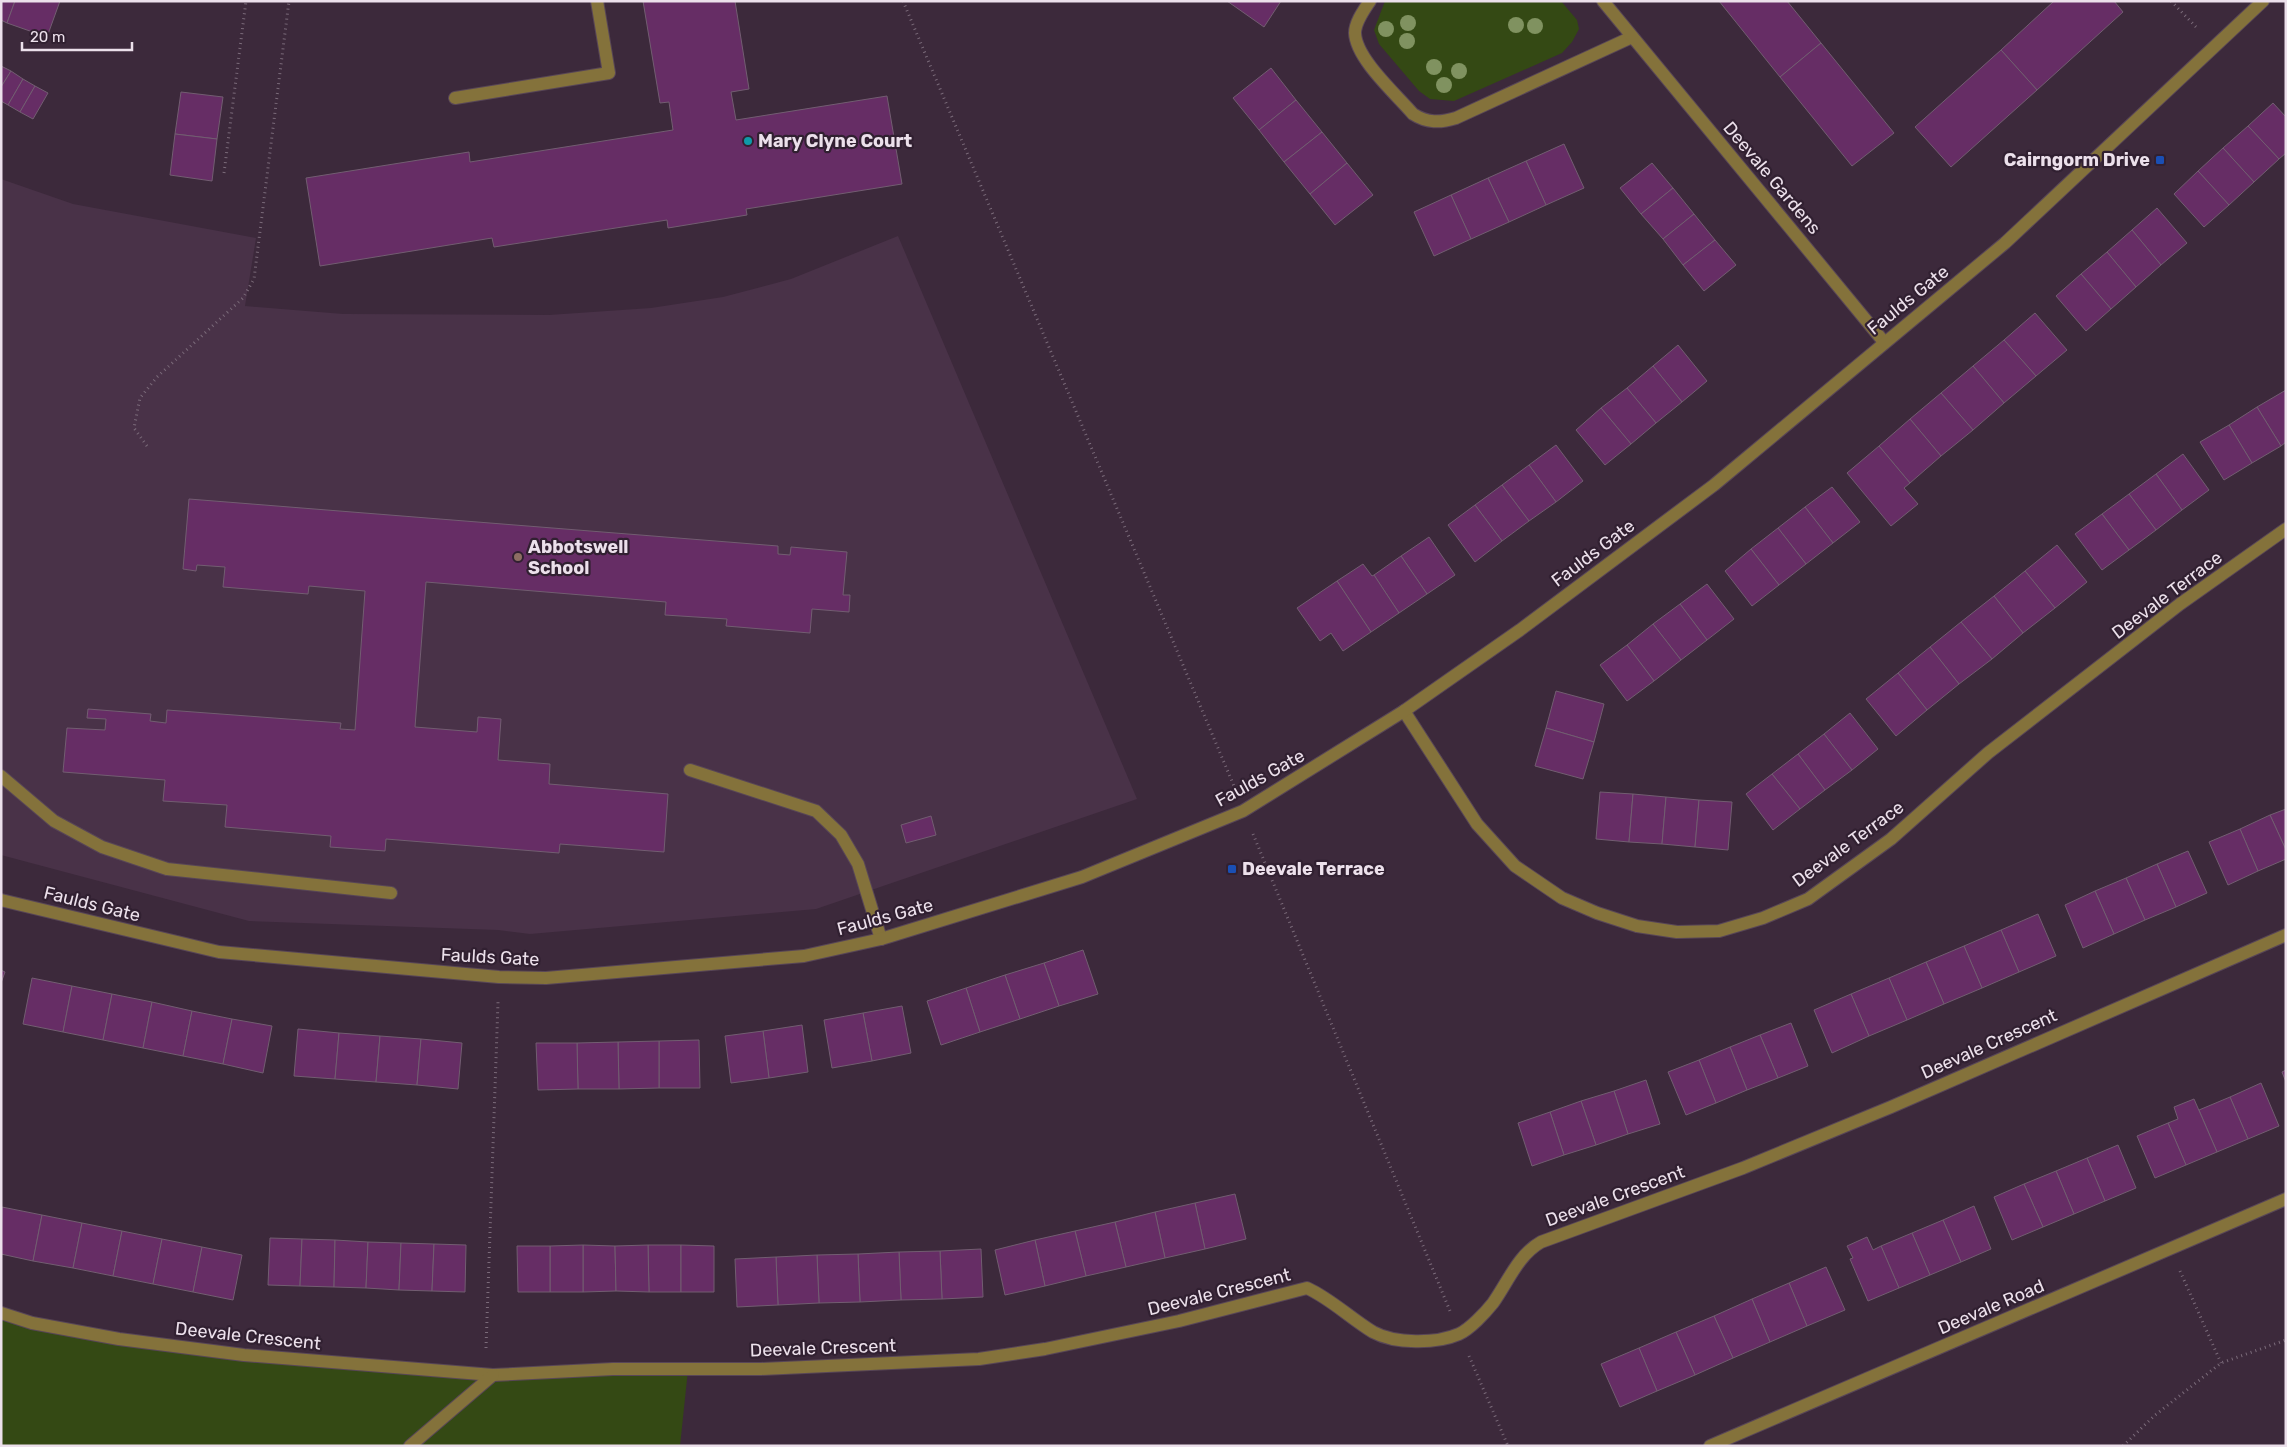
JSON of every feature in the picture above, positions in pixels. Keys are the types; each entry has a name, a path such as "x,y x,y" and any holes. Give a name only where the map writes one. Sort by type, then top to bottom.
{"street":[{"path":"455,98 609,73 597,1"},
{"path":"1370,1 1360,16 1355,31 1358,47 1365,58 1413,114 1422,120 1435,122 1456,118 1632,37"},
{"name":"Deevale Gardens","path":"1603,1 1884,342"},
{"name":"Faulds Gate","path":"1,900 219,952 499,977 546,978 804,956 881,939 1082,877 1243,811 1404,711 1520,630 1714,485 2005,243 2263,1"},
{"name":"Deevale Terrace","path":"1404,711 1477,824 1515,866 1562,898 1621,921 1637,926 1677,932 1719,931 1763,918 1808,899 1891,839 1988,753 2180,604 2286,529"},
{"path":"690,770 816,811 841,835 858,864 881,939"},
{"path":"1,776 54,821 102,847 168,869 391,893"},
{"name":"Deevale Crescent","path":"1,1313 32,1323 129,1341 244,1355 489,1374 613,1369 761,1369 979,1359 1045,1349 1179,1321 1307,1288 1321,1294 1375,1333 1394,1339 1431,1340 1459,1334 1491,1306 1520,1259 1530,1248 1541,1242 1743,1168 1891,1107 2286,935"},
{"name":"Deevale Road","path":"1710,1446 2286,1199"},
{"path":"410,1446 489,1374"}],"path":[{"path":"224,173 246,1"},
{"path":"147,446 134,428 140,398 157,377 243,298 254,278 289,1"},
{"path":"903,1 1243,811 1459,1334 1508,1446"},
{"path":"2171,1 2216,47"},
{"path":"489,1374 499,977"},
{"path":"2177,1265 2221,1364"},
{"path":"2123,1446 2154,1416 2221,1364 2286,1340"}],"shaded area":[{"name":"Abbotswell School","path":"1,179 73,204 256,238 245,306 343,314 549,315 651,308 723,297 791,279 898,236 1137,799 816,909 530,934 498,930 249,921 1,855"}],"green space":[{"path":"1385,1 1561,1 1577,20 1579,29 1572,42 1562,53 1454,101 1430,99 1419,91 1379,44 1374,30"},
{"path":"1,1313 119,1339 493,1375 688,1370 680,1446 1,1446"}],"building":[{"path":"1,1 15,1 7,23 1,20"},
{"path":"15,1 60,1 47,37 7,23"},
{"name":"Mary Clyne Court","path":"643,1 735,1 749,89 731,92 736,120 887,96 902,184 746,209 747,215 668,228 667,220 494,247 492,238 320,266 306,178 469,152 470,162 673,130 669,102 660,103"},
{"path":"1227,1 1281,1 1264,27"},
{"path":"1719,1 1787,1 1821,43 1780,77"},
{"path":"2054,1 2114,1 2123,12 2037,90 2001,50"},
{"path":"1821,43 1894,133 1852,166 1780,77"},
{"path":"2001,50 2037,90 1951,167 1915,127"},
{"path":"1,66 11,71 1,87"},
{"path":"1271,68 1296,100 1259,130 1233,98"},
{"path":"11,71 23,79 8,105 1,101 1,87"},
{"path":"23,79 35,86 20,112 8,105"},
{"path":"35,86 48,93 33,119 20,112"},
{"path":"181,92 223,97 217,139 175,134"},
{"path":"1296,100 1322,132 1284,162 1259,130"},
{"path":"2273,103 2286,117 2286,153 2279,159 2248,126"},
{"path":"2248,126 2279,159 2254,182 2223,148"},
{"path":"1322,132 1347,163 1310,194 1284,162"},
{"path":"175,134 217,139 212,181 170,175"},
{"path":"1564,144 1584,188 1546,205 1526,161"},
{"path":"2223,148 2254,182 2229,205 2198,171"},
{"path":"1526,161 1546,205 1509,222 1488,178"},
{"path":"1347,163 1373,195 1335,225 1310,194"},
{"path":"1652,163 1673,188 1641,214 1620,188"},
{"path":"2198,171 2229,205 2204,227 2174,194"},
{"path":"1488,178 1509,222 1471,239 1451,195"},
{"path":"1673,188 1694,214 1663,239 1641,214"},
{"path":"1451,195 1471,239 1434,256 1414,212"},
{"path":"2157,208 2187,243 2161,265 2132,230"},
{"path":"1694,214 1715,240 1683,265 1663,239"},
{"path":"2132,230 2161,265 2136,287 2107,252"},
{"path":"1715,240 1736,265 1704,291 1683,265"},
{"path":"2107,252 2136,287 2111,309 2081,274"},
{"path":"2081,274 2111,309 2086,331 2056,296"},
{"path":"2035,313 2067,350 2036,376 2004,340"},
{"path":"2004,340 2036,376 2004,403 1973,366"},
{"path":"1678,345 1707,381 1682,402 1653,366"},
{"path":"1653,366 1682,402 1656,423 1627,388"},
{"path":"1973,366 2004,403 1973,430 1941,393"},
{"path":"1627,388 1656,423 1631,444 1601,408"},
{"path":"2286,390 2286,442 2281,446 2257,407"},
{"path":"1941,393 1973,430 1941,456 1910,419"},
{"path":"2257,407 2281,446 2252,463 2229,425"},
{"path":"1601,408 1631,444 1605,465 1576,430"},
{"path":"1910,419 1941,456 1910,483 1879,446"},
{"path":"2229,425 2252,463 2224,480 2200,442"},
{"path":"1556,445 1583,481 1556,502 1529,465"},
{"path":"1879,446 1910,483 1904,488 1918,504 1891,526 1847,473"},
{"path":"2183,454 2209,490 2182,510 2156,474"},
{"path":"1529,465 1556,502 1529,521 1502,485"},
{"path":"2156,474 2182,510 2156,530 2129,494"},
{"path":"1502,485 1529,521 1502,541 1475,505"},
{"path":"1832,487 1860,522 1833,543 1805,507"},
{"path":"2129,494 2156,530 2129,550 2102,514"},
{"path":"189,499 778,546 778,554 790,555 791,547 847,552 843,595 850,595 849,612 812,609 810,633 726,626 727,619 665,615 666,602 426,582 415,727 477,732 478,717 501,719 498,760 550,764 549,784 668,794 664,852 560,844 559,853 386,839 385,851 330,847 331,836 225,827 227,805 163,801 165,780 63,772 67,728 105,730 106,719 87,718 88,709 151,714 150,721 166,723 167,710 341,723 340,729 355,730 365,591 309,586 308,594 223,587 225,567 197,565 196,571 183,569"},
{"path":"1475,505 1502,541 1475,562 1448,525"},
{"path":"1805,507 1833,543 1806,564 1778,528"},
{"path":"2102,514 2129,550 2102,570 2075,534"},
{"path":"1778,528 1806,564 1779,585 1751,549"},
{"path":"1429,537 1455,575 1427,594 1401,556"},
{"path":"2057,545 2087,582 2055,608 2025,571"},
{"path":"1751,549 1779,585 1752,606 1725,571"},
{"path":"1401,556 1427,594 1399,613 1374,575"},
{"path":"1363,564 1372,576 1374,575 1399,613 1371,632 1337,581"},
{"path":"2025,571 2055,608 2023,633 1994,596"},
{"path":"1337,581 1371,632 1343,651 1331,633 1320,641 1297,608"},
{"path":"1707,584 1734,619 1707,640 1680,604"},
{"path":"1994,596 2023,633 1992,659 1961,622"},
{"path":"1680,604 1707,640 1681,660 1653,624"},
{"path":"1961,622 1992,659 1959,684 1930,647"},
{"path":"1653,624 1681,660 1654,681 1627,645"},
{"path":"1627,645 1654,681 1627,701 1600,665"},
{"path":"1930,647 1959,684 1927,710 1898,673"},
{"path":"1898,673 1927,710 1896,736 1866,699"},
{"path":"1556,691 1604,704 1594,742 1546,728"},
{"path":"1850,713 1878,749 1852,770 1824,734"},
{"path":"1546,728 1594,742 1583,779 1535,766"},
{"path":"1824,734 1852,770 1825,790 1798,754"},
{"path":"1798,754 1825,790 1800,809 1772,774"},
{"path":"1772,774 1800,809 1773,830 1746,794"},
{"path":"1600,792 1633,794 1629,842 1596,839"},
{"path":"1633,794 1666,797 1662,844 1629,842"},
{"path":"1666,797 1699,800 1695,847 1662,844"},
{"path":"1699,800 1732,802 1728,850 1695,847"},
{"path":"2286,809 2286,850 2270,815"},
{"path":"2270,815 2286,850 2286,859 2258,871 2240,829"},
{"path":"931,816 936,835 906,843 901,825"},
{"path":"2240,829 2258,871 2228,885 2209,842"},
{"path":"2188,851 2207,893 2176,907 2157,864"},
{"path":"2157,864 2176,907 2145,920 2126,878"},
{"path":"2126,878 2145,920 2114,934 2095,891"},
{"path":"2095,891 2114,934 2083,948 2065,905"},
{"path":"2038,914 2056,956 2019,972 2001,930"},
{"path":"2001,930 2019,972 1982,988 1964,946"},
{"path":"1964,946 1982,988 1944,1004 1926,962"},
{"path":"1083,950 1098,994 1059,1006 1044,963"},
{"path":"1926,962 1944,1004 1907,1020 1889,978"},
{"path":"1044,963 1059,1006 1020,1019 1005,975"},
{"path":"1,970 5,972 1,983"},
{"path":"1005,975 1020,1019 980,1032 966,988"},
{"path":"32,978 72,986 63,1032 23,1024"},
{"path":"1889,978 1907,1020 1869,1036 1851,994"},
{"path":"72,986 112,994 103,1040 63,1032"},
{"path":"966,988 980,1032 941,1045 927,1001"},
{"path":"112,994 152,1002 143,1048 103,1040"},
{"path":"1851,994 1869,1036 1832,1053 1814,1010"},
{"path":"152,1002 192,1011 183,1056 143,1048"},
{"path":"902,1006 911,1053 872,1061 863,1013"},
{"path":"192,1011 232,1019 223,1064 183,1056"},
{"path":"863,1013 872,1061 832,1068 824,1020"},
{"path":"232,1019 272,1026 263,1073 223,1064"},
{"path":"1791,1023 1808,1066 1778,1078 1760,1035"},
{"path":"802,1025 808,1072 769,1078 763,1031"},
{"path":"298,1029 339,1033 335,1079 294,1076"},
{"path":"763,1031 769,1078 731,1083 725,1036"},
{"path":"339,1033 380,1036 376,1082 335,1079"},
{"path":"1760,1035 1778,1078 1747,1090 1730,1047"},
{"path":"380,1036 421,1039 417,1085 376,1082"},
{"path":"421,1039 462,1043 458,1089 417,1085"},
{"path":"699,1040 700,1088 659,1088 659,1041"},
{"path":"659,1041 659,1088 619,1089 618,1042"},
{"path":"618,1042 619,1089 578,1089 577,1043"},
{"path":"536,1043 577,1043 578,1089 538,1090"},
{"path":"1730,1047 1747,1090 1716,1103 1699,1060"},
{"path":"1699,1060 1716,1103 1686,1115 1668,1072"},
{"path":"2286,1070 2286,1082 2282,1072"},
{"path":"1646,1080 1660,1124 1628,1134 1614,1091"},
{"path":"2261,1083 2279,1126 2248,1139 2230,1097"},
{"path":"1614,1091 1628,1134 1596,1145 1581,1101"},
{"path":"2230,1097 2248,1139 2217,1152 2199,1110"},
{"path":"2194,1099 2217,1152 2186,1165 2168,1123 2178,1119 2174,1107"},
{"path":"1581,1101 1596,1145 1564,1155 1550,1112"},
{"path":"1550,1112 1564,1155 1532,1166 1518,1123"},
{"path":"2168,1123 2186,1165 2155,1178 2137,1136"},
{"path":"2118,1145 2136,1188 2105,1201 2087,1158"},
{"path":"2087,1158 2105,1201 2074,1214 2056,1171"},
{"path":"2056,1171 2074,1214 2043,1227 2024,1184"},
{"path":"2024,1184 2043,1227 2012,1240 1994,1197"},
{"path":"1235,1194 1246,1239 1205,1249 1195,1203"},
{"path":"1195,1203 1205,1249 1165,1258 1155,1212"},
{"path":"1974,1206 1991,1249 1961,1262 1943,1220"},
{"path":"2,1207 42,1215 33,1261 1,1254"},
{"path":"1155,1212 1165,1258 1126,1267 1115,1222"},
{"path":"42,1215 82,1223 73,1268 33,1261"},
{"path":"1943,1220 1961,1262 1930,1275 1912,1233"},
{"path":"1115,1222 1126,1267 1086,1276 1075,1231"},
{"path":"82,1223 122,1231 113,1276 73,1268"},
{"path":"122,1231 162,1239 153,1284 113,1276"},
{"path":"1075,1231 1086,1276 1045,1286 1035,1240"},
{"path":"1912,1233 1930,1275 1899,1288 1881,1246"},
{"path":"1867,1237 1873,1250 1881,1246 1899,1288 1868,1301 1850,1259 1853,1258 1847,1246"},
{"path":"270,1238 302,1239 300,1286 268,1285"},
{"path":"162,1239 202,1247 193,1292 153,1284"},
{"path":"302,1239 335,1240 334,1287 300,1286"},
{"path":"335,1240 368,1242 366,1288 334,1287"},
{"path":"1035,1240 1045,1286 1005,1295 995,1250"},
{"path":"368,1242 401,1243 399,1290 366,1288"},
{"path":"401,1243 434,1244 432,1291 399,1290"},
{"path":"434,1244 466,1245 465,1292 432,1291"},
{"path":"583,1245 615,1246 616,1291 583,1292"},
{"path":"583,1245 583,1292 550,1292 550,1246"},
{"path":"648,1245 681,1245 681,1292 649,1292"},
{"path":"648,1245 649,1292 616,1291 615,1246"},
{"path":"681,1245 714,1246 714,1292 681,1292"},
{"path":"517,1246 550,1246 550,1292 518,1292"},
{"path":"202,1247 242,1255 233,1300 193,1292"},
{"path":"981,1249 983,1297 942,1299 940,1251"},
{"path":"940,1251 942,1299 901,1300 899,1252"},
{"path":"899,1252 901,1300 860,1302 858,1254"},
{"path":"858,1254 860,1302 819,1303 817,1255"},
{"path":"817,1255 819,1303 778,1305 776,1257"},
{"path":"776,1257 778,1305 737,1307 735,1259"},
{"path":"1826,1267 1845,1310 1807,1326 1789,1283"},
{"path":"1789,1283 1807,1326 1770,1342 1752,1299"},
{"path":"1752,1299 1770,1342 1733,1358 1714,1316"},
{"path":"1714,1316 1733,1358 1695,1375 1676,1332"},
{"path":"1676,1332 1695,1375 1657,1391 1639,1348"},
{"path":"1639,1348 1657,1391 1620,1407 1601,1364"}],"place":[{"name":"Mary Clyne Court","path":"748,141"},
{"name":"Cairngorm Drive","path":"2160,160"},
{"name":"Abbotswell School","path":"518,557"},
{"name":"Deevale Terrace","path":"1232,869"}]}
